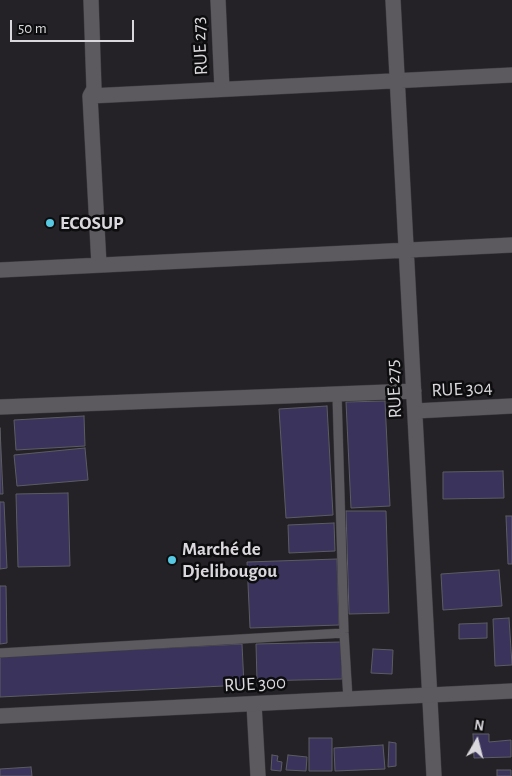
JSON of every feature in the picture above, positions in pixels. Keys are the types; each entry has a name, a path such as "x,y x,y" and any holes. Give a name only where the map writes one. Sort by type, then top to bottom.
{"street":[{"path":"91,0 94,89 90,96 99,265"},
{"name":"RUE 273","path":"218,0 222,89"},
{"name":"RUE 275","path":"393,0 434,776"},
{"path":"90,96 512,75"},
{"path":"0,270 512,245"},
{"path":"0,407 414,391"},
{"name":"RUE 304","path":"415,411 512,406"},
{"name":"RUE 300","path":"0,716 512,691"},
{"path":"254,704 258,776"}],"lane":[{"path":"337,394 344,633 348,699"},
{"path":"0,653 344,633"}],"building":[{"path":"385,401 390,506 351,508 346,402"},
{"path":"327,406 333,515 286,518 279,409"},
{"path":"84,416 85,446 16,450 14,420"},
{"path":"0,428 3,494 0,494"},
{"path":"85,448 88,480 17,486 14,455"},
{"path":"503,471 504,498 443,499 443,472"},
{"path":"68,493 70,566 18,567 16,494"},
{"path":"0,502 4,502 7,568 0,569"},
{"path":"346,511 386,511 389,613 349,614"},
{"path":"506,516 512,516 512,564 508,564"},
{"path":"334,523 335,551 289,553 288,525"},
{"path":"337,559 339,625 250,628 247,562"},
{"path":"499,570 502,606 443,610 441,574"},
{"path":"0,586 6,586 7,643 0,644"},
{"path":"509,618 512,665 495,666 493,619"},
{"path":"487,623 487,638 459,639 459,624"},
{"path":"341,642 342,679 257,681 256,644"},
{"path":"242,644 244,685 0,697 0,656"},
{"path":"373,649 393,650 392,674 371,673"},
{"path":"473,734 489,734 489,742 511,740 511,757 474,758"},
{"path":"309,738 332,738 332,771 309,771"},
{"path":"389,742 396,743 396,766 388,767"},
{"path":"383,745 385,769 335,771 334,748"},
{"path":"272,755 278,756 277,761 282,762 281,771 271,770"},
{"path":"288,755 307,757 306,771 286,770"},
{"path":"31,767 32,776 0,776 0,769"},
{"path":"497,770 511,770 511,776 497,776"}],"place":[{"name":"ECOSUP","path":"50,223"},
{"name":"Marché de Djelibougou","path":"172,560"}]}
